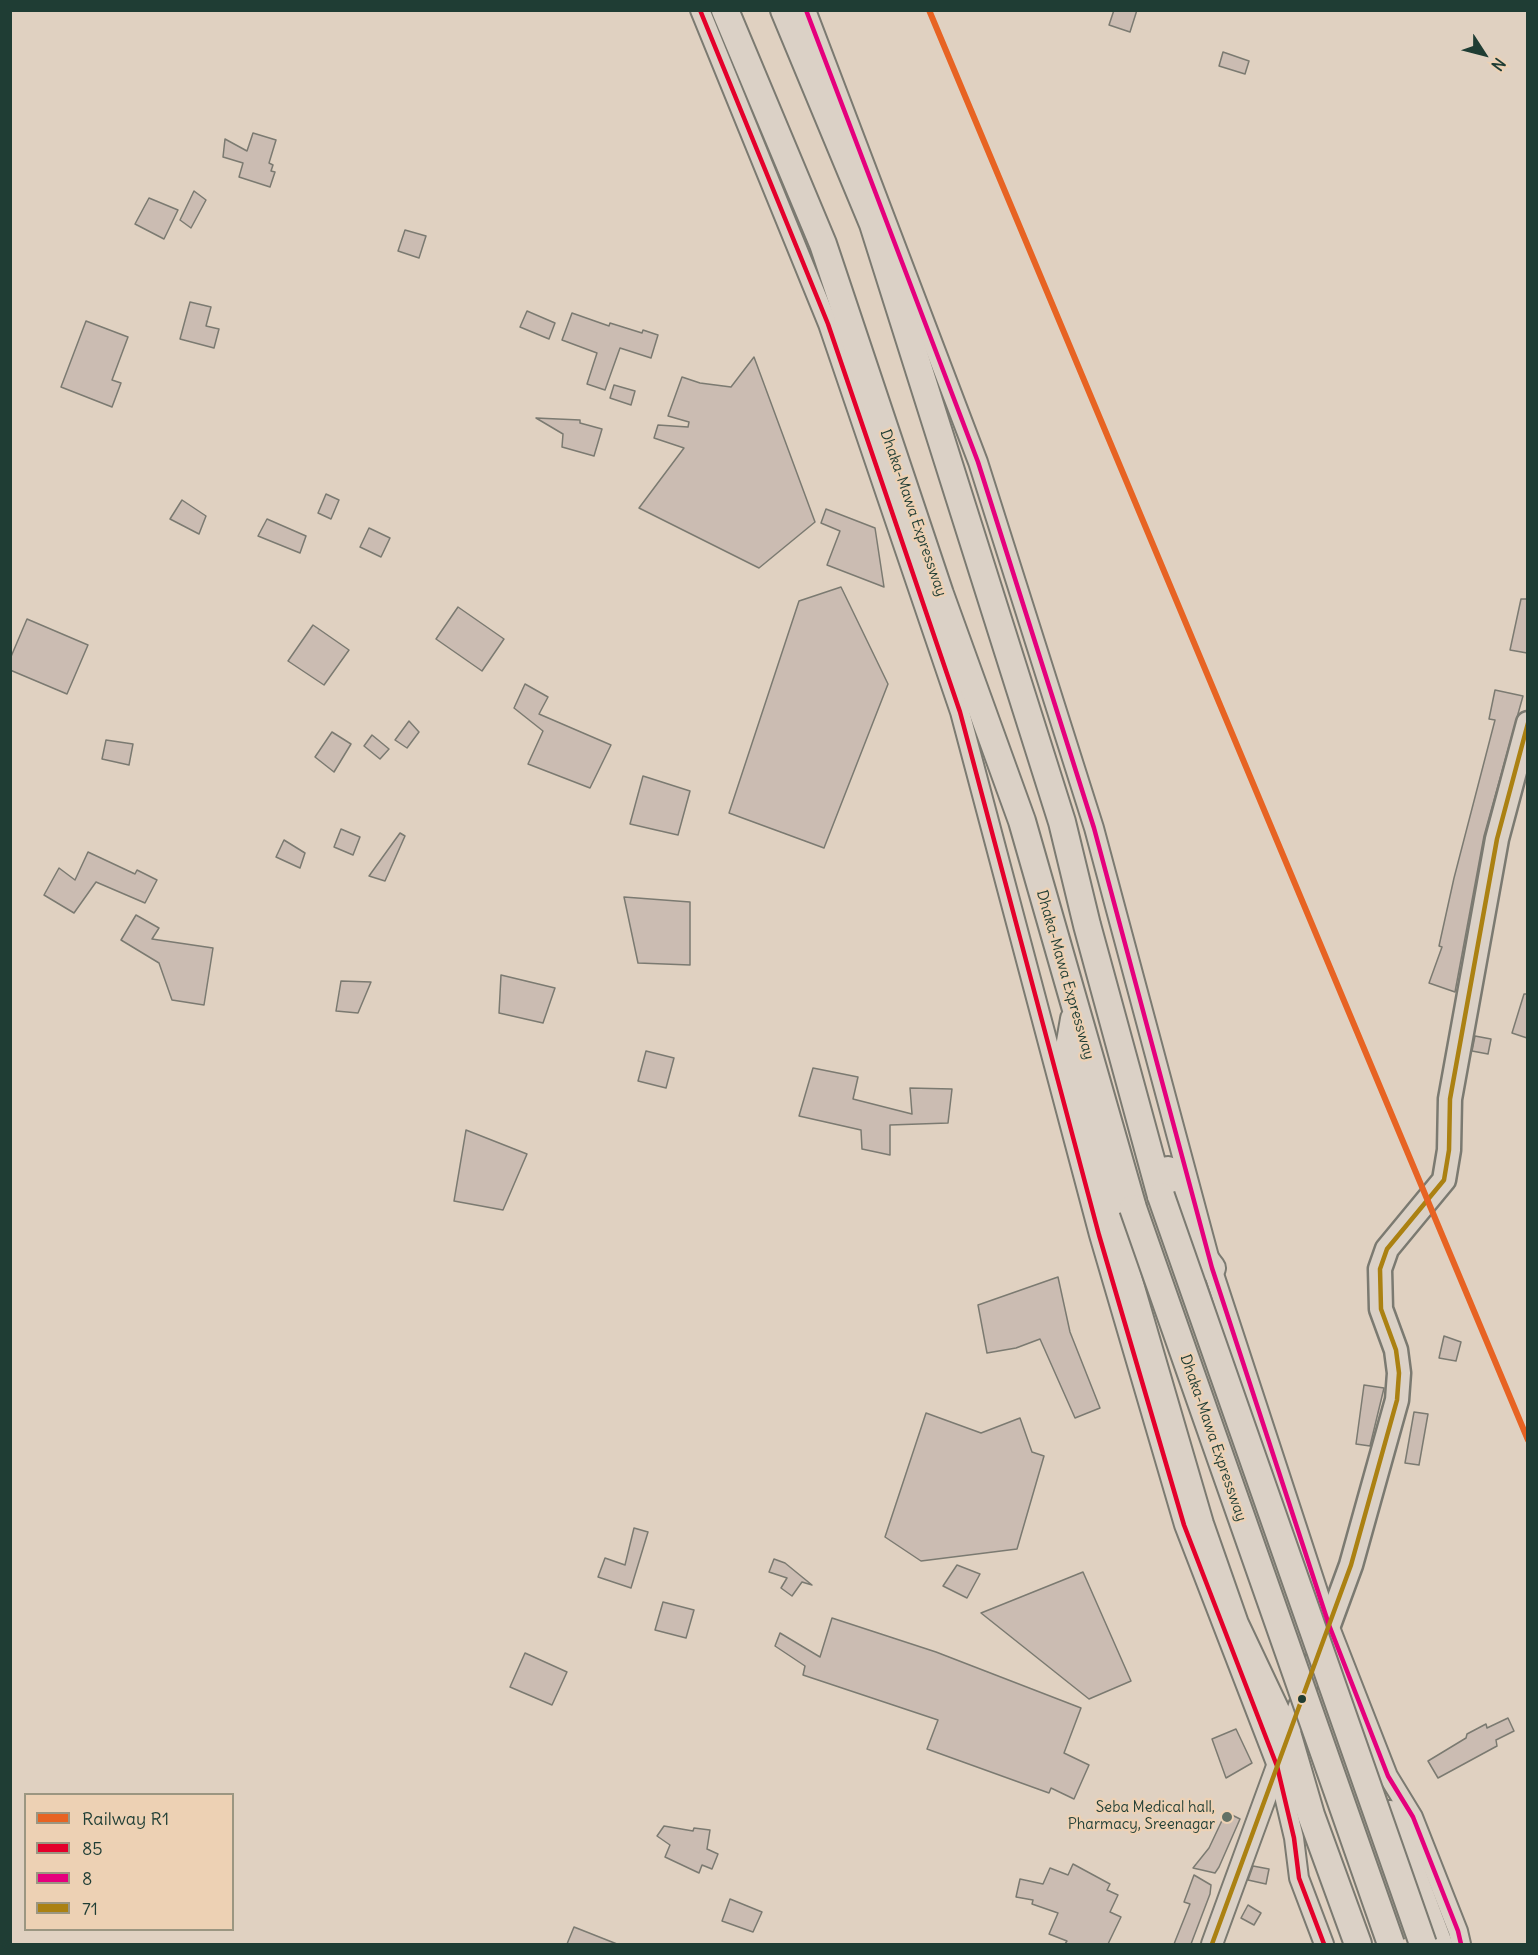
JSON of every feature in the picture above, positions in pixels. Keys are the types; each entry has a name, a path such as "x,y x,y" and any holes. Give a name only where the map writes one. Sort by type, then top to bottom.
{"highway":[{"name":"Dhaka-Mawa Expressway","path":"725,10 823,243 940,594 1022,821 1132,1208 1391,1944"},
{"name":"Dhaka-Mawa Expressway","path":"784,10 873,224 1062,822 1105,992 1161,1196 1423,1944"},
{"path":"1105,992 1125,1027 1187,1235 1212,1268"},
{"path":"1076,1012 1066,1065 1192,1524 1229,1627 1288,1736 1311,1815 1358,1944"},
{"path":"1327,1631 1439,1944"}],"main road":[{"path":"1212,1944 1351,1565 1397,1400 1399,1373 1396,1350 1381,1309 1380,1269 1387,1249 1444,1180 1449,1150 1450,1099 1497,838 1527,723"}],"street":[{"path":"700,10 828,324 960,712 1099,1235 1192,1524"},
{"path":"806,10 978,462 1094,828 1212,1268 1315,1580 1327,1631 1388,1776 1413,1817 1461,1944"},
{"path":"1229,1627 1277,1766 1294,1838 1299,1878 1324,1944"}],"building":[{"path":"1114,10 1137,10 1130,32 1109,25"},
{"path":"1223,52 1249,61 1245,74 1219,66"},
{"path":"253,133 276,140 269,163 273,165 271,171 275,172 270,187 239,177 243,163 223,157 225,139 247,151"},
{"path":"194,191 206,200 191,228 180,220"},
{"path":"149,198 178,210 164,239 135,224"},
{"path":"405,230 426,236 419,258 398,251"},
{"path":"190,302 211,307 206,326 219,329 214,348 180,339"},
{"path":"527,311 555,323 549,339 520,327"},
{"path":"572,313 609,326 610,323 642,333 643,330 658,335 651,358 620,348 605,390 587,384 597,353 562,340"},
{"path":"86,321 128,337 112,380 121,383 112,407 61,387"},
{"path":"754,357 815,522 759,568 639,508 684,448 654,438 658,425 688,427 689,422 668,416 682,377 700,383 731,387"},
{"path":"614,385 635,391 631,405 610,398"},
{"path":"536,418 580,420 580,423 602,429 594,456 562,447 563,434"},
{"path":"326,494 339,500 331,519 318,513"},
{"path":"182,500 206,516 199,534 170,519"},
{"path":"826,509 875,528 884,587 827,565 840,531 821,523"},
{"path":"267,519 306,536 300,553 258,536"},
{"path":"369,528 390,538 381,557 360,547"},
{"path":"841,587 888,684 824,848 729,813 799,601"},
{"path":"1521,599 1527,599 1527,653 1510,650"},
{"path":"458,607 504,639 482,671 436,639"},
{"path":"27,619 88,645 67,694 10,670 10,659"},
{"path":"313,625 349,650 324,685 288,661"},
{"path":"525,684 548,697 539,714 611,745 590,788 528,764 543,731 514,708"},
{"path":"1495,690 1523,696 1484,836 1455,992 1429,983 1442,947 1439,946 1454,878 1495,720 1489,719"},
{"path":"409,721 419,732 407,748 395,740"},
{"path":"332,732 351,744 334,772 315,757"},
{"path":"372,735 389,749 380,759 364,746"},
{"path":"106,740 133,744 129,765 102,759"},
{"path":"643,776 690,791 678,835 630,824"},
{"path":"341,829 360,837 353,855 334,847"},
{"path":"400,833 405,836 385,881 369,876"},
{"path":"284,840 305,853 300,868 276,857"},
{"path":"88,852 135,874 137,870 157,880 145,903 96,882 74,913 44,895 59,868 75,880"},
{"path":"624,897 690,902 690,965 638,963"},
{"path":"136,915 159,928 152,939 213,948 204,1005 172,1000 159,963 121,940"},
{"path":"501,975 555,988 543,1023 499,1013"},
{"path":"341,981 371,982 358,1013 336,1011"},
{"path":"1524,994 1527,994 1527,1038 1512,1033"},
{"path":"1475,1036 1491,1039 1488,1054 1472,1051"},
{"path":"646,1051 674,1058 666,1088 638,1081"},
{"path":"813,1068 858,1077 853,1099 912,1114 910,1088 952,1089 948,1123 890,1125 890,1155 862,1149 861,1130 799,1116"},
{"path":"466,1130 527,1154 503,1210 454,1201"},
{"path":"1058,1277 1070,1332 1100,1408 1075,1418 1040,1339 1016,1348 987,1353 978,1305"},
{"path":"1444,1336 1461,1342 1456,1361 1439,1358"},
{"path":"1364,1385 1384,1388 1370,1446 1356,1444"},
{"path":"1414,1412 1428,1414 1419,1465 1405,1463"},
{"path":"926,1413 981,1433 1020,1418 1032,1452 1044,1456 1017,1549 921,1561 885,1537"},
{"path":"634,1528 648,1532 631,1588 598,1577 605,1558 625,1565"},
{"path":"774,1559 785,1563 812,1585 802,1582 792,1596 781,1588 787,1578 769,1572"},
{"path":"957,1565 980,1574 967,1598 943,1586"},
{"path":"1083,1572 1131,1681 1089,1699 981,1613"},
{"path":"663,1602 694,1610 686,1638 655,1630"},
{"path":"832,1618 936,1652 1081,1708 1064,1753 1089,1765 1074,1799 1051,1788 1049,1793 927,1749 938,1720 803,1675 805,1666 775,1646 780,1633 820,1657"},
{"path":"525,1653 567,1672 552,1705 510,1687"},
{"path":"1508,1718 1514,1731 1496,1740 1497,1746 1438,1778 1428,1761 1466,1738 1467,1734 1486,1724 1487,1728"},
{"path":"1236,1729 1252,1763 1226,1778 1212,1739"},
{"path":"1226,1812 1240,1819 1219,1867 1215,1873 1193,1868 1209,1848"},
{"path":"664,1826 693,1831 694,1828 710,1830 707,1849 718,1854 712,1869 702,1865 699,1873 665,1857 670,1845 657,1836"},
{"path":"1073,1864 1110,1884 1107,1890 1118,1895 1110,1912 1121,1917 1108,1944 1065,1944 1067,1941 1049,1934 1058,1913 1032,1904 1033,1900 1016,1897 1020,1879 1043,1884 1050,1868 1068,1875"},
{"path":"1253,1866 1269,1869 1266,1884 1248,1880"},
{"path":"1194,1875 1211,1885 1210,1894 1191,1944 1174,1944 1190,1904 1184,1902"},
{"path":"730,1899 762,1912 753,1932 722,1921"},
{"path":"1248,1905 1261,1913 1254,1925 1241,1918"},
{"path":"574,1927 617,1944 567,1944"}],"rail line":[{"name":"R1","path":"929,10 1528,1440"}],"transit line":[{"name":"85","path":"700,10 828,324 960,712 1099,1235 1184,1525 1277,1766 1294,1838 1299,1878 1324,1944"},
{"name":"8","path":"806,10 978,462 1094,828 1212,1268 1329,1625 1388,1776 1413,1817 1461,1944"},
{"name":"71","path":"1212,1944 1351,1565 1397,1400 1399,1373 1396,1350 1381,1309 1380,1269 1387,1249 1444,1180 1449,1150 1450,1099 1497,839 1528,723"}],"place":[{"name":"Seba Medical hall, Pharmacy, Sreenagar","path":"1227,1817"}]}
